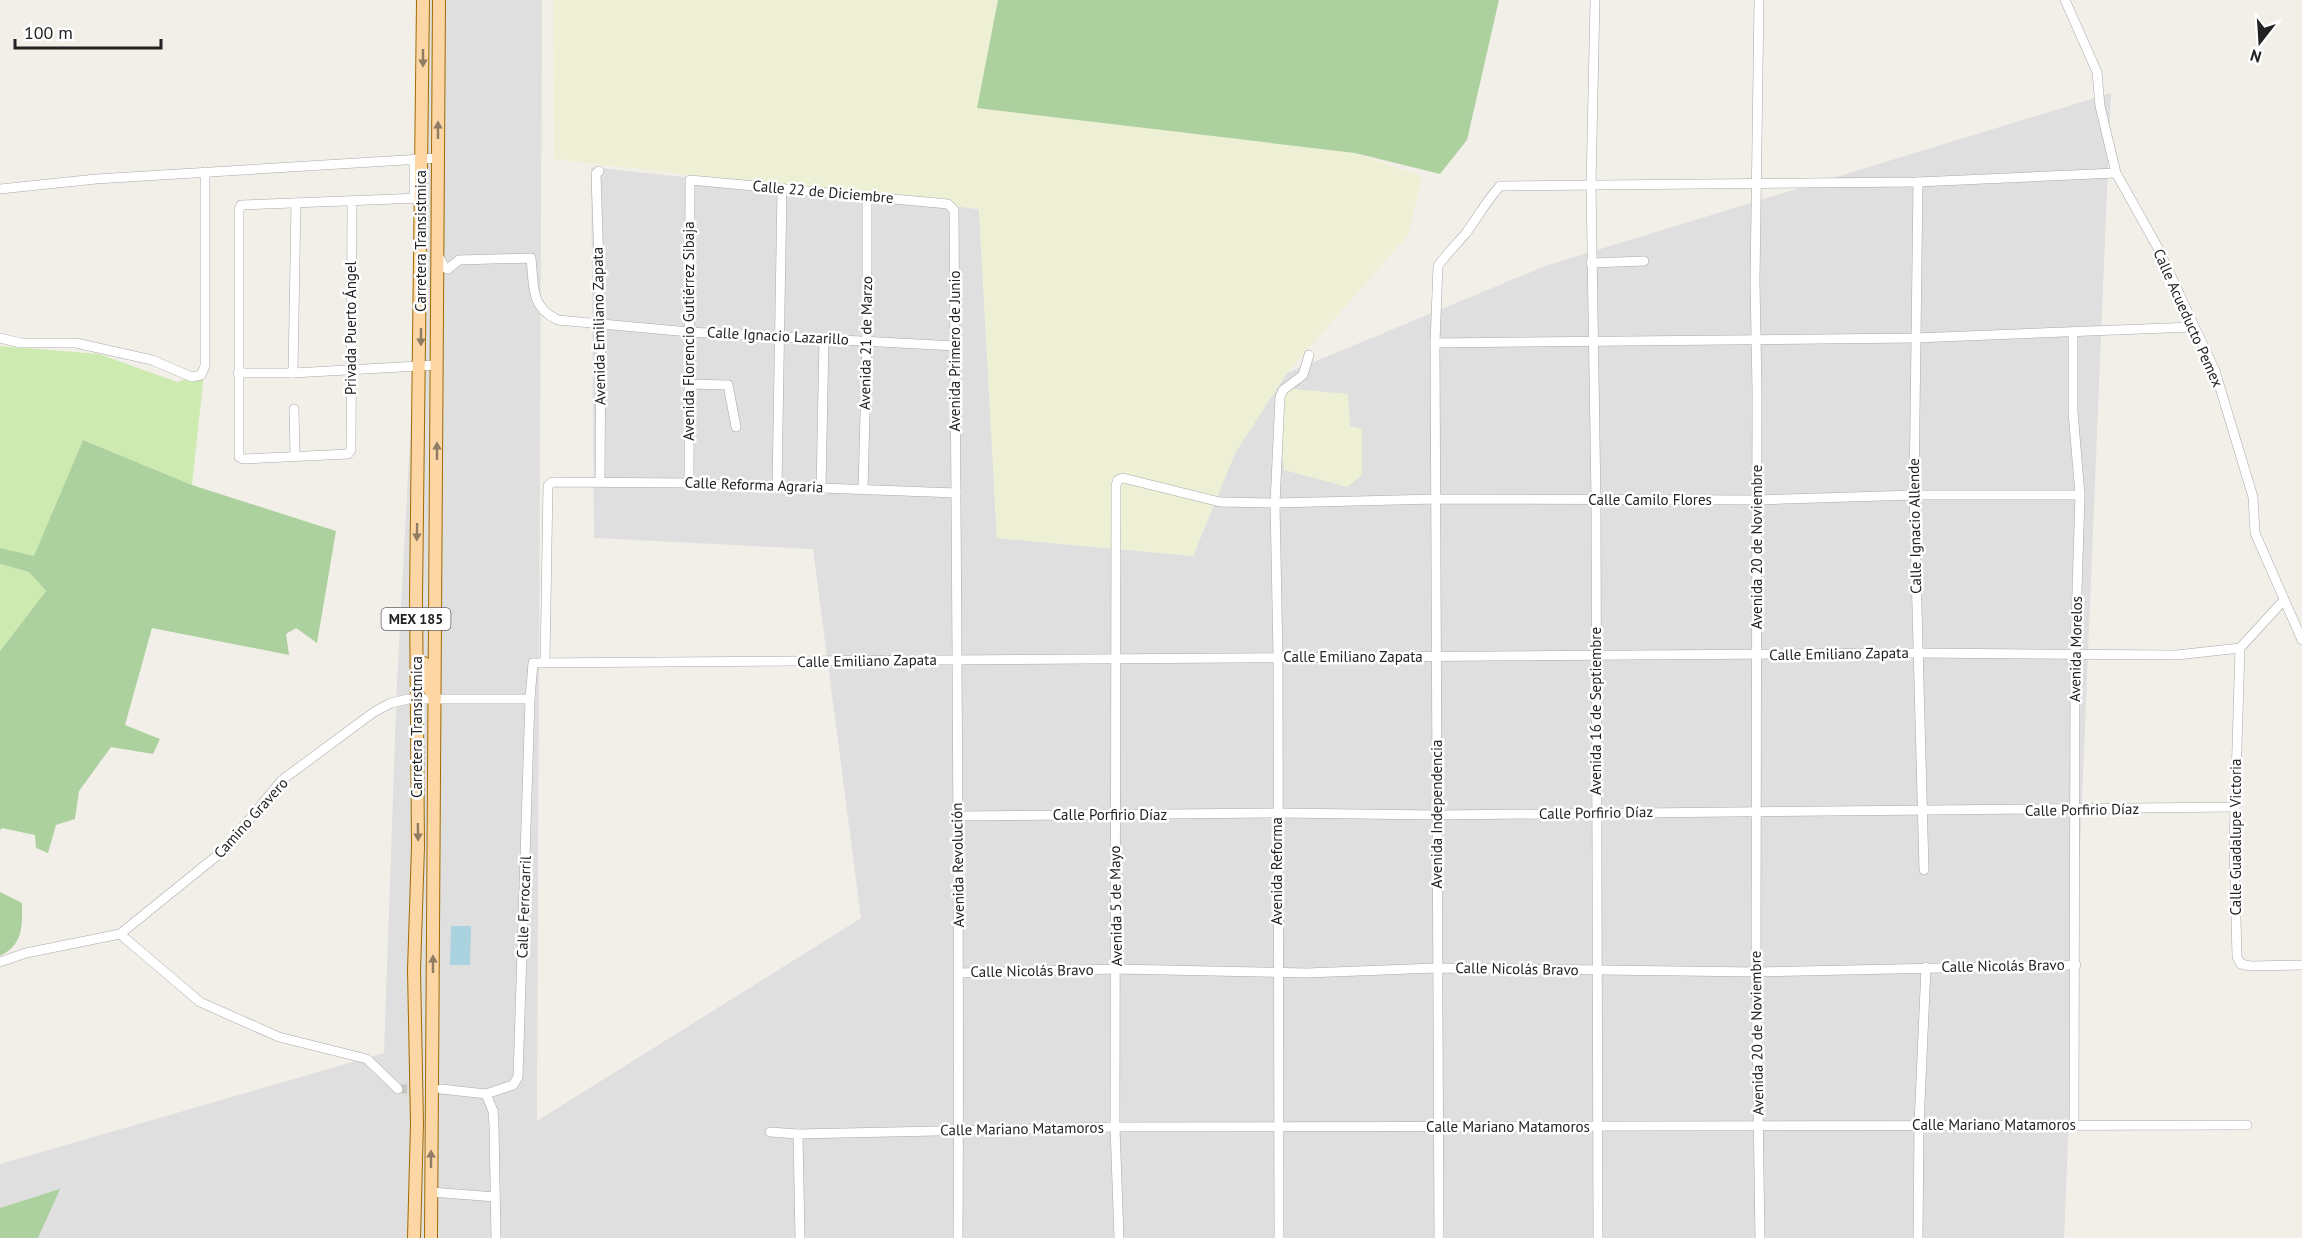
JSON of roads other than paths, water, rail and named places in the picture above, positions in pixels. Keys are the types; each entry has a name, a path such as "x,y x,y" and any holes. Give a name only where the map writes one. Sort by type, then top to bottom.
{"main road":[{"name":"Carretera Transistmica","path":"414,1238 417,1123 414,970 418,847 416,597 421,366 418,159 423,0"},
{"name":"Carretera Transistmica","path":"431,1238 439,0"},
{"path":"418,159 432,186 431,233 438,254"},
{"path":"416,597 421,606 425,682 435,698"},
{"path":"416,699 428,713 428,771 434,787"}],"street":[{"name":"Avenida 16 de Septiembre","path":"1595,0 1591,185 1595,341 1598,1238"},
{"name":"Avenida 20 de Noviembre","path":"1759,0 1760,72 1755,185 1755,338 1756,972 1760,1238"},
{"name":"Calle Acueducto Pemex","path":"2065,0 2097,72 2100,106 2116,173 2158,248 2222,392 2253,497 2256,533 2302,640"},
{"path":"0,189 96,179 438,158"},
{"name":"Avenida Emiliano Zapata","path":"599,171 596,174 601,325 600,481"},
{"path":"0,338 21,343 76,343 152,360 192,378 201,375 205,366 205,172"},
{"path":"1591,185 1918,182 2116,173"},
{"name":"Calle 22 de Diciembre","path":"690,180 948,204 954,210"},
{"name":"Avenida Florencio Gutiérrez Sibaja","path":"689,483 690,180"},
{"name":"Calle Ignacio Allende","path":"1918,182 1914,495 1924,870"},
{"name":"Avenida Independencia","path":"1439,1238 1435,343 1438,266 1467,232 1484,203 1500,186 1591,185"},
{"path":"777,487 782,188"},
{"name":"Avenida 21 de Marzo","path":"863,489 867,340 867,197"},
{"path":"294,409 295,456 243,459 239,457 239,210 241,205 418,198"},
{"name":"Privada Puerto Ángel","path":"295,456 348,454 351,450 352,202"},
{"path":"293,373 296,203"},
{"name":"Avenida Primero de Junio","path":"954,210 956,493"},
{"name":"Calle Ignacio Lazarillo","path":"438,254 445,268 448,269 459,260 531,258 536,300 545,314 558,320 688,332 955,346"},
{"path":"1592,263 1644,261"},
{"path":"1435,343 1755,338 1915,339 2193,327"},
{"name":"Avenida Morelos","path":"2073,333 2073,412 2080,495 2075,654 2074,1125"},
{"path":"821,488 824,339"},
{"name":"Avenida Reforma","path":"1279,1238 1277,1128 1278,657 1275,503 1280,397 1283,390 1303,375 1309,355"},
{"path":"238,373 293,373 437,365"},
{"path":"690,384 728,385 736,427"},
{"name":"Calle Camilo Flores","path":"1116,575 1116,485 1118,480 1123,478 1220,502 1275,503 1437,499 1757,500 1914,495 2080,495"},
{"name":"Calle Reforma Agraria","path":"545,662 548,486 552,482 689,483 956,493"},
{"name":"Avenida Revolución","path":"956,493 959,659 958,1238"},
{"name":"Avenida 5 de Mayo","path":"1116,575 1118,660 1115,816 1117,969 1115,1127 1119,1238"},
{"path":"2240,648 2284,600"},
{"name":"Calle Emiliano Zapata","path":"545,662 1596,657 1917,652 2177,655 2240,648"},
{"name":"Calle Guadalupe Victoria","path":"2240,648 2235,807 2237,957 2241,964 2250,966 2302,965"},
{"path":"435,698 530,699 531,663 545,662"},
{"name":"Camino Gravero","path":"0,962 26,952 120,934 224,850 282,780 374,712 391,703 435,698"},
{"name":"Calle Ferrocarril","path":"441,1089 486,1094 513,1085 518,1077 530,699"},
{"name":"Calle Porfirio Díaz","path":"957,816 1278,813 1437,815 2235,807"},
{"path":"120,934 200,1002 279,1036 367,1059 398,1089"},
{"name":"Calle Nicolás Bravo","path":"959,973 1117,969 1277,973 1436,968 1756,972 2076,965"},
{"path":"1918,1238 1919,1125 1926,967"},
{"path":"486,1094 493,1111 496,1238"},
{"name":"Calle Mariano Matamoros","path":"770,1132 798,1134 1115,1127 1597,1128 1758,1125 2247,1125"},
{"path":"798,1134 800,1238"},
{"path":"431,1192 495,1197"}],"water":[{"path":"451,926 471,926 470,965 450,965"}],"tunnel":[{"path":"398,1089 438,1089"}]}
